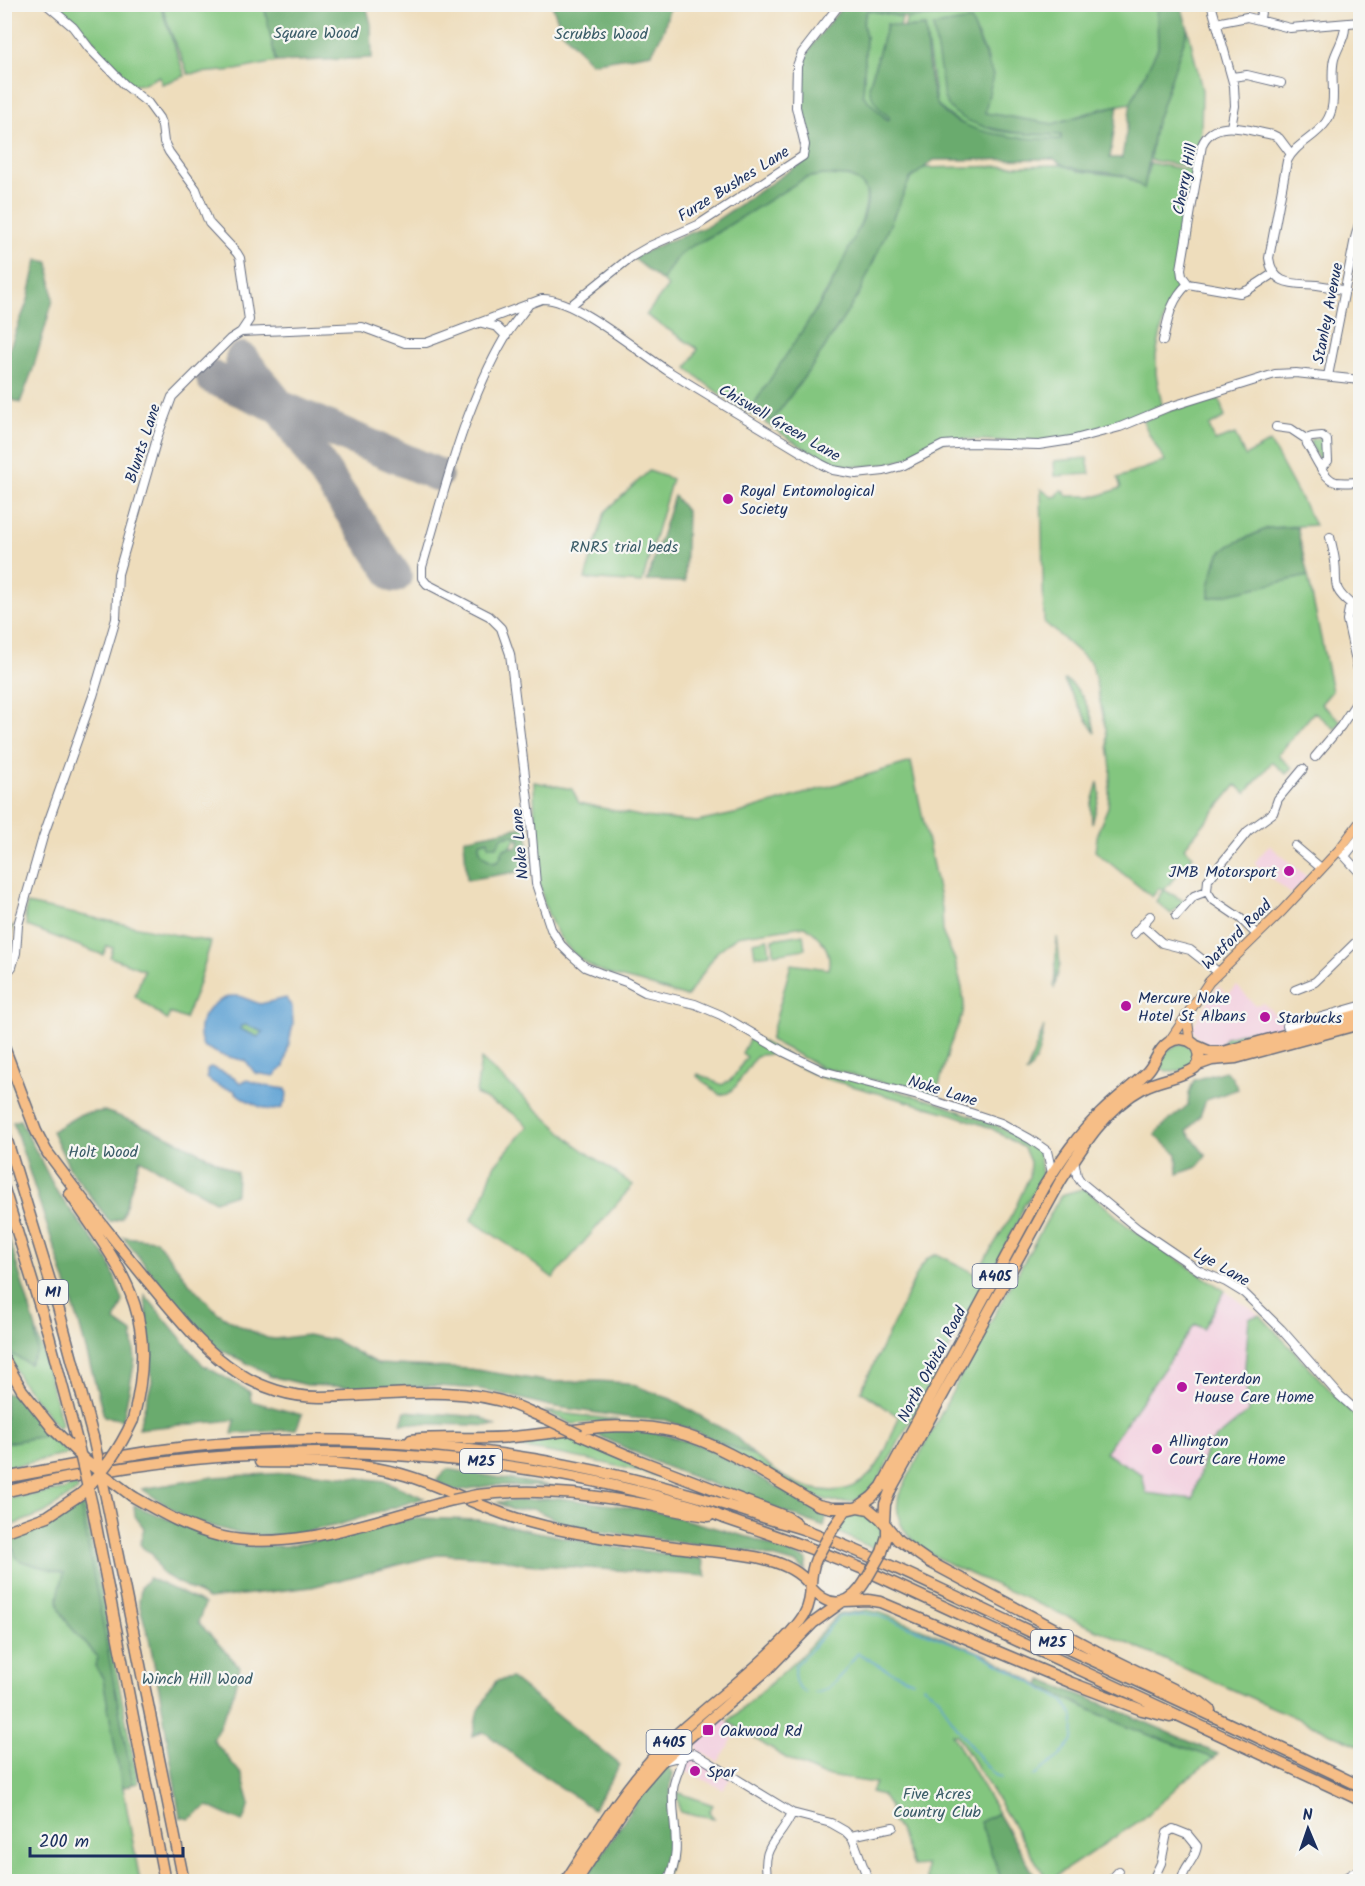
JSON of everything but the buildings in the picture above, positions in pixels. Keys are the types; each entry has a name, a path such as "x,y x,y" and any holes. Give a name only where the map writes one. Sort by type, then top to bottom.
{"highway":[{"path":"1360,1014 1290,1030 1223,1052 1211,1052 1180,1039 1168,1042 1154,1062 1161,1073 1169,1077 1191,1071 1208,1061 1236,1058 1360,1024"},
{"path":"1193,1043 1200,1056 1198,1065"},
{"path":"4,1047 45,1149 69,1192 114,1258 126,1280 141,1326 143,1352 140,1389 133,1420 119,1448 95,1480 81,1494 48,1516 4,1532"},
{"name":"North Orbital Road","path":"855,1507 878,1491 888,1476 943,1372 1056,1177 1091,1122 1148,1071 1154,1062"},
{"name":"North Orbital Road","path":"1071,1155 1123,1102 1142,1089 1169,1077"},
{"name":"M1","path":"4,1131 58,1307 93,1437 184,1881"},
{"path":"45,1149 136,1267 203,1346 238,1373 269,1388 316,1397 445,1393 497,1400 547,1419 641,1461 787,1517 809,1532"},
{"name":"North Orbital Road","path":"885,1524 885,1504 896,1480 1056,1177"},
{"name":"M1","path":"4,1189 49,1336 77,1441 92,1506 165,1881"},
{"path":"4,1359 22,1390 53,1429 87,1462 132,1496 166,1515 202,1531 235,1539 266,1541 325,1533 477,1495 528,1492 625,1501 722,1518"},
{"name":"M25","path":"386,1443 426,1438 515,1437 593,1427 648,1427 696,1439 818,1504 829,1508 855,1507"},
{"name":"M25","path":"4,1478 138,1453 180,1448 319,1441 386,1443 468,1450 559,1462 641,1480 718,1501 809,1532 895,1568 1360,1786"},
{"name":"M25","path":"4,1492 81,1475 215,1458 304,1453 392,1454 469,1460 550,1472 640,1491 697,1506 722,1518 811,1548 862,1569 1360,1800"},
{"name":"M25","path":"215,1458 247,1462 352,1465 400,1473 525,1521 586,1535 760,1558 792,1568 799,1572 811,1586"},
{"path":"855,1507 872,1510 885,1524 887,1536 882,1552 856,1594 843,1602 825,1599 811,1586 810,1573 842,1514 855,1507"},
{"name":"M25","path":"885,1524 898,1540 928,1561 1096,1651 1200,1702 1219,1719"},
{"name":"A405","path":"565,1881 632,1781 662,1748 777,1646 803,1616 810,1601 811,1586"},
{"name":"M25","path":"843,1602 868,1599 880,1602 1142,1710 1192,1723"},
{"name":"A405","path":"576,1881 635,1792 661,1762 768,1669 819,1617 843,1602"}],"main road":[{"name":"Watford Road","path":"1168,1042 1218,972 1321,868 1342,853 1360,822"},
{"path":"1186,1018 1193,1043"}],"street":[{"path":"46,4 72,27 125,85 145,100 159,118 164,142 196,189 208,223 240,258 249,320 257,333"},
{"name":"Furze Bushes Lane","path":"570,306 631,257 698,225 803,156 805,145 796,106 797,66 807,46 840,4"},
{"path":"1211,4 1232,77 1235,97 1231,127 1276,136 1290,154"},
{"path":"1260,20 1262,4"},
{"path":"1216,23 1236,18 1260,20 1290,28 1360,22"},
{"path":"1345,24 1344,35 1336,52 1333,68 1333,98 1330,114 1316,133 1290,154 1285,167 1269,252 1274,273 1281,280 1292,284 1322,285 1345,291"},
{"path":"1232,77 1247,75 1281,83"},
{"name":"Cherry Hill","path":"1188,284 1182,276 1181,268 1202,145 1205,138 1216,129 1231,127"},
{"name":"Stanley Avenue","path":"1328,376 1360,220"},
{"path":"1163,341 1171,306 1188,284 1240,293 1248,291 1274,273"},
{"name":"Chiswell Green Lane","path":"242,333 362,327 405,343 426,343 530,303 549,299 570,306 667,370 821,464 833,470 856,474 884,471 902,466 943,445 970,443 1039,445 1082,438 1120,428 1166,408 1265,376 1286,373 1360,380"},
{"name":"Noke Lane","path":"530,303 506,336 477,393 451,468 422,567 422,578 427,584 489,616 501,628 510,654 536,884 555,936 565,949 585,967 645,992 695,1004 720,1015 813,1068 922,1096 971,1112 1015,1130 1047,1151"},
{"name":"Blunts Lane","path":"4,976 12,967 16,953 18,925 43,837 93,696 116,619 118,574 142,488 172,397 230,339 242,333 249,320"},
{"path":"482,323 498,327 506,336"},
{"path":"1276,427 1291,429 1306,439 1321,467 1332,480 1360,482"},
{"path":"1306,439 1321,436 1327,440 1328,461 1321,467"},
{"path":"1330,537 1335,562 1335,584 1342,596 1352,605"},
{"path":"1360,601 1352,605 1347,620 1360,680"},
{"path":"1315,757 1341,726 1360,697"},
{"path":"1257,935 1236,914 1212,899 1207,891 1209,877 1248,831 1273,813 1278,799 1303,769"},
{"name":"Watford Road","path":"1342,853 1360,837"},
{"path":"1295,846 1321,868"},
{"path":"1342,853 1360,873"},
{"path":"1176,916 1194,896 1207,891"},
{"path":"1134,934 1150,916"},
{"path":"1142,925 1161,943 1190,950 1218,972"},
{"path":"1295,990 1315,982 1360,938"},
{"path":"1290,1030 1301,1023 1360,1006"},
{"path":"1047,1151 1071,1155 1081,1182 1056,1177 1047,1151"},
{"name":"Lye Lane","path":"1081,1182 1138,1229 1200,1271 1244,1293 1281,1329 1339,1395 1360,1414"},
{"path":"671,1880 677,1849 674,1787 692,1734"},
{"path":"661,1762 687,1753 696,1754 792,1813 831,1823 851,1836 869,1881"},
{"path":"768,1881 766,1853 792,1813"},
{"path":"851,1836 893,1827"},
{"path":"1152,1881 1161,1863 1167,1833 1173,1829 1188,1835 1197,1846 1182,1881"},
{"path":"1338,1881 1360,1869"},
{"path":"1109,1881 1119,1871"}],"shaded area":[{"path":"1357,383 1360,383 1360,426 1357,426"},
{"path":"1269,845 1307,877 1291,894 1254,863"},
{"path":"1218,986 1228,994 1237,986 1255,1005 1263,1003 1286,1024 1270,1034 1221,1048 1205,1044 1191,1029"},
{"path":"1225,1291 1260,1315 1249,1318 1245,1366 1248,1412 1207,1447 1193,1499 1146,1493 1105,1454 1195,1323 1203,1328"},
{"path":"723,1718 739,1729 718,1762 698,1750 697,1747 699,1740"},
{"path":"693,1757 730,1779 723,1789 683,1770 689,1758"}],"green space":[{"name":"Scrubbs Wood","path":"552,4 670,5 664,29 652,53 591,63 562,31"},
{"path":"57,5 160,5 185,76 162,84 159,76 144,84 132,85 105,59 91,37"},
{"path":"162,5 264,5 276,62 236,70 188,74"},
{"name":"Square Wood","path":"264,5 366,5 371,24 372,58 276,62"},
{"path":"844,5 964,5 968,14 909,18 867,10 863,23 866,37 863,95 886,119 889,120 889,117 876,104 869,87 887,24 907,28 925,26 934,97 946,114 976,129 994,133 1031,139 1061,139 1061,135 997,130 965,119 953,111 943,95 933,26 971,20 993,75 985,113 1053,124 1118,105 1110,158 1122,158 1131,103 1158,48 1157,7 1181,5 1188,29 1155,126 1144,189 1127,177 1079,170 1054,159 934,160 910,179 859,294 815,362 772,421 752,407 829,290 863,219 867,204 864,186 850,176 822,175 805,178 713,235 686,249 674,261 662,281 633,258 708,226 803,163 808,156 809,147 799,97 802,69 818,37"},
{"path":"964,5 1154,5 1157,7 1158,48 1131,103 1104,108 1053,124 985,113 988,59 971,21 944,82 943,91 947,101 963,117 976,124 1018,134 1061,135 1061,139 1028,139 994,134 962,123 936,103 925,26 905,28 906,18 968,13"},
{"path":"867,10 902,17 900,27 887,24 869,87 889,120 879,113 863,95 866,37 863,23"},
{"path":"1188,29 1202,90 1201,131 1195,168 1150,160 1155,126"},
{"path":"1150,163 1194,171 1177,270 1177,289 1164,318 1156,355 1156,374 1162,405 1117,424 1071,437 1028,441 951,439 897,461 863,466 847,466 829,461 765,423 767,418 772,421 815,362 859,294 910,179 924,168 1062,165 1079,171 1125,176 1144,188"},
{"path":"823,175 856,179 864,187 866,204 858,230 843,262 802,332 752,407 762,415 759,419 740,408 687,368 698,349 646,315 668,286 662,281 674,261 686,249 713,235 791,185 805,178"},
{"path":"37,260 49,262 53,300 33,369 20,403 5,396 5,360 28,300"},
{"path":"1219,399 1225,417 1209,426 1215,441 1235,434 1245,456 1270,442 1315,525 1268,528 1231,545 1219,554 1213,569 1209,597 1308,576 1332,691 1321,704 1341,721 1335,729 1314,712 1278,755 1292,768 1286,774 1272,762 1246,793 1236,785 1184,848 1193,856 1164,890 1184,901 1171,914 1156,901 1163,890 1159,888 1152,897 1095,851 1098,831 1108,807 1111,769 1106,729 1092,664 1044,622 1041,489 1052,497 1057,496 1061,490 1067,496 1098,496 1121,488 1118,478 1165,461 1143,421 1170,410"},
{"path":"1323,438 1326,460 1322,464 1310,444 1311,439"},
{"path":"1087,458 1090,474 1055,476 1054,461"},
{"name":"RNRS trial beds","path":"649,471 672,479 642,583 585,579 605,512"},
{"path":"674,496 687,512 685,582 647,581"},
{"path":"1297,527 1308,576 1209,598 1209,585 1219,554 1231,545 1268,528"},
{"path":"1064,681 1077,689 1086,703 1095,733"},
{"path":"911,762 942,908 943,934 955,960 964,1004 963,1013 934,1096 819,1066 770,1040 791,964 828,969 829,956 824,944 805,926 737,936 717,952 687,997 616,977 579,958 561,939 549,916 541,891 537,864 534,782 572,789 579,803 644,817 697,822 739,813"},
{"path":"1098,782 1100,794 1092,824 1091,806"},
{"path":"527,826 529,847 523,851 529,856 529,870 467,880 464,839","holes":["503,836 519,837 520,841 516,848 504,849 499,860 495,862 484,856 479,848 481,842 488,840 489,846 497,846"]},
{"path":"512,835 519,837 520,841 515,839 511,847 506,848 499,860 495,862 489,860 480,851 481,842 500,841 503,837"},
{"path":"27,904 211,942 185,1019 170,1013 167,1020 135,996 144,970 110,957 113,948 107,946 103,955 27,926 25,916"},
{"path":"4,925 13,926 5,960"},
{"path":"803,934 805,949 774,954 773,939"},
{"path":"1057,937 1060,964 1054,989"},
{"path":"768,939 770,954 755,956 753,942"},
{"path":"246,1025 263,1032 258,1037 240,1029 241,1026"},
{"path":"1044,1026 1041,1045 1026,1074"},
{"path":"1252,1030 1261,1036 1219,1047 1226,1037"},
{"path":"751,1036 802,1063 935,1102 995,1125 1039,1150 1042,1175 1036,1190 1023,1206 1019,1220 876,1484 854,1501 839,1502 802,1491 714,1440 753,1456 784,1477 810,1488 832,1491 854,1486 864,1480 881,1459 899,1417 861,1391 920,1268 928,1258 937,1254 976,1274 1012,1215 1029,1177 1030,1162 1024,1148 991,1128 952,1114 820,1077 772,1054 759,1055 754,1059 736,1086 728,1093 720,1095 697,1076 698,1074 722,1085 732,1079 747,1057 742,1053"},
{"path":"1184,1043 1196,1052 1193,1065 1174,1072 1161,1068 1158,1063 1162,1055 1172,1047"},
{"path":"481,1059 575,1144 633,1185 553,1278 471,1220 481,1203 494,1166 528,1126 514,1114 476,1094"},
{"path":"1225,1071 1231,1076 1238,1089 1206,1100 1200,1116 1187,1131 1206,1156 1197,1167 1178,1174 1177,1154 1155,1135 1188,1105 1189,1093 1194,1080"},
{"name":"Holt Wood","path":"104,1111 172,1138 237,1173 236,1194 215,1201 140,1159 122,1218 110,1222 70,1169 52,1131 81,1114"},
{"path":"20,1120 57,1192 109,1261 123,1301 115,1321 132,1333 135,1360 123,1420 104,1416 78,1320 13,1122"},
{"path":"1085,1188 1125,1224 1225,1291 1203,1329 1195,1324 1105,1453 1142,1474 1146,1493 1193,1499 1207,1446 1248,1412 1245,1366 1249,1318 1260,1315 1360,1422 1360,1746 957,1568 913,1540 900,1521 897,1509 899,1495 960,1377 1061,1195"},
{"path":"4,1222 36,1329 37,1352 29,1364 8,1352 5,1337"},
{"path":"123,1237 156,1240 190,1284 218,1313 267,1338 307,1335 334,1340 378,1364 471,1369 550,1382 628,1383 671,1399 735,1436 755,1456 666,1420 631,1418 550,1406 481,1389 437,1386 375,1388 307,1385 269,1376 219,1349 187,1322"},
{"path":"145,1295 203,1365 250,1392 251,1401 302,1415 296,1429 232,1434 235,1420 138,1429 152,1382"},
{"path":"36,1329 62,1424 58,1428 21,1381 8,1356 8,1352 29,1363 37,1352"},
{"path":"5,1393 16,1394 49,1435 5,1443"},
{"path":"405,1411 481,1417 495,1426 401,1423"},
{"path":"544,1411 618,1420 573,1424"},
{"path":"645,1429 702,1446 827,1514 824,1527 664,1466 587,1430"},
{"path":"49,1435 68,1454 5,1468 5,1443"},
{"path":"569,1436 689,1484 595,1461 500,1445"},
{"path":"447,1469 556,1487 494,1485 455,1491 436,1481"},
{"path":"307,1472 385,1481 424,1498 338,1525 285,1536 240,1534 187,1519 142,1489 213,1477"},
{"path":"76,1485 78,1490 44,1513 5,1528 5,1499 63,1490"},
{"path":"559,1498 650,1510 755,1539 807,1560 805,1571 797,1564 754,1552 592,1530 561,1522 534,1509 512,1510 497,1502"},
{"path":"83,1501 138,1783 133,1784 80,1503"},
{"path":"80,1503 133,1784 122,1788 103,1678 95,1666 98,1657 67,1623 59,1607 59,1590 64,1573 21,1561 16,1557 13,1547 5,1548 4,1538 33,1529"},
{"path":"134,1505 220,1541 246,1546 286,1546 390,1522 418,1518 478,1520 607,1546 702,1559 706,1576 524,1564 498,1558 441,1554 312,1587 208,1599 161,1573 152,1553 140,1544 144,1528 135,1516"},
{"path":"859,1511 871,1515 882,1527 879,1551 837,1532 846,1517"},
{"path":"13,1546 20,1559 26,1563 64,1573 64,1618 98,1657 95,1666 103,1678 140,1881 5,1881 4,1548"},
{"name":"Winch Hill Wood","path":"149,1578 205,1604 198,1622 240,1667 232,1698 213,1740 242,1775 250,1804 242,1822 208,1806 189,1819 180,1817 160,1694 139,1603 141,1587"},
{"name":"Five Acres Country Club","path":"867,1610 881,1613 989,1656 1040,1686 1127,1727 1214,1758 1180,1784 1144,1818 1048,1881 957,1735 952,1734 998,1813 980,1822 1002,1881 927,1881 926,1865 913,1866 899,1830 891,1821 890,1807 882,1795 871,1792 875,1783 822,1775 786,1758 728,1722 802,1655 837,1615"},
{"path":"511,1678 620,1765 593,1809 519,1759 487,1734 483,1732 473,1736 477,1714 496,1681"},
{"path":"1042,1680 1218,1754 1214,1758 1127,1727 1040,1686"},
{"path":"667,1766 673,1773 671,1790 673,1833 671,1857 664,1882 583,1882 644,1791"},
{"path":"677,1792 713,1805 709,1812 714,1818 680,1812"},
{"path":"998,1813 1038,1881 1002,1881 980,1822"}],"water":[{"path":"239,996 260,1004 286,998 292,1007 293,1024 284,1067 274,1076 255,1073 246,1061 221,1055 203,1046 200,1037 201,1022 209,1008 223,999","holes":["246,1025 263,1032 258,1037 240,1029 241,1026"]},
{"path":"211,1067 234,1077 240,1083 247,1080 286,1089 285,1103 282,1108 272,1110 251,1103 234,1090 220,1086 207,1078 207,1070"}],"waterway":[{"path":"806,1692 795,1681 795,1665 810,1651 838,1617 862,1613 876,1615 978,1652 1064,1701 1074,1717 1073,1740 1060,1756 1034,1776"},
{"path":"815,1693 833,1683 858,1653 883,1668 913,1681"},
{"path":"923,1686 938,1696 951,1719 980,1759 995,1775 1001,1778"}],"runway":[{"path":"242,359 280,407 395,576"},
{"path":"213,378 436,474"}],"place":[{"name":"Royal Entomological Society","path":"728,499"},
{"name":"JMB Motorsport","path":"1289,871"},
{"name":"Mercure Noke Hotel St Albans","path":"1126,1006"},
{"name":"Starbucks","path":"1265,1017"},
{"name":"Tenterdon House Care Home","path":"1182,1387"},
{"name":"Allington Court Care Home","path":"1157,1449"},
{"name":"Oakwood Rd","path":"708,1730"},
{"name":"Spar","path":"695,1771"}]}
